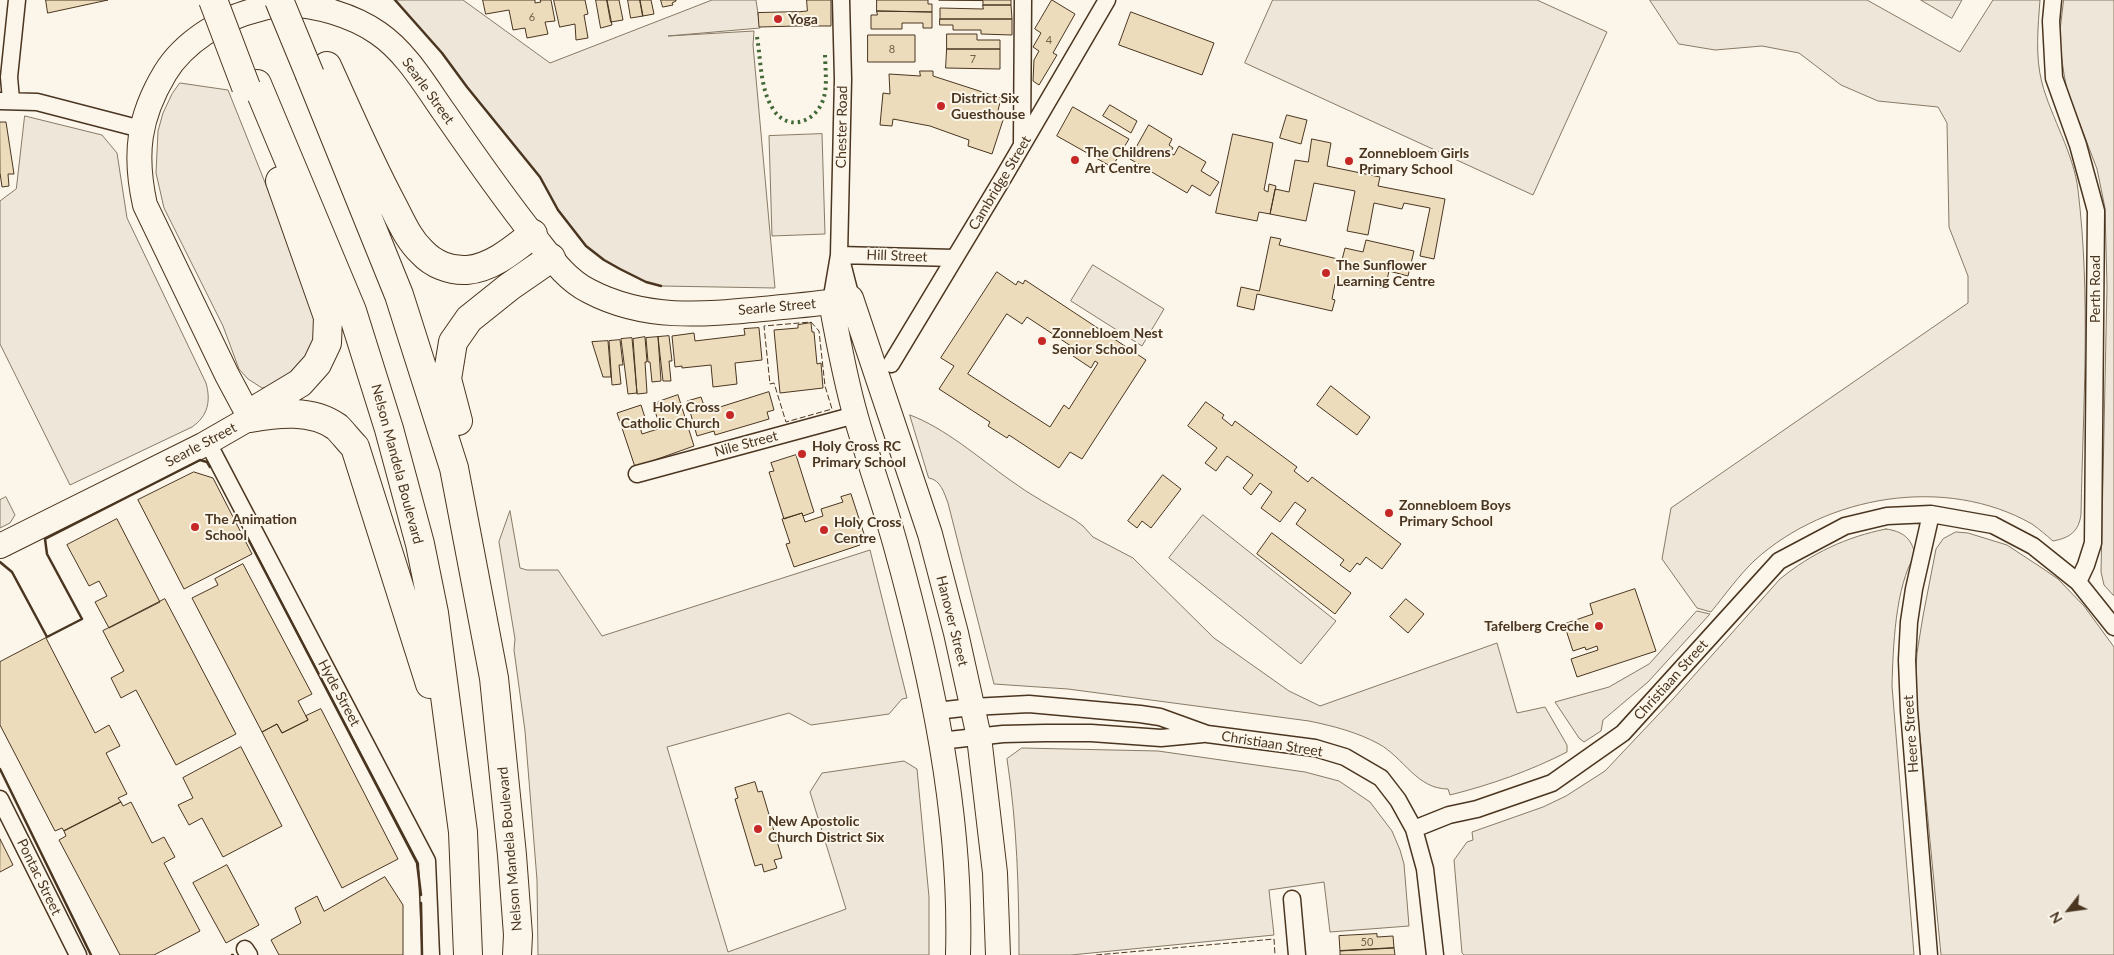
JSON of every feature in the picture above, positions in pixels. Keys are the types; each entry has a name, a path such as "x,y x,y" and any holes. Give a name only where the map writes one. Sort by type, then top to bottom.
{"highway":[{"path":"213,0 252,86 328,317 327,343 317,364 300,383 260,406 250,418"},
{"name":"Nelson Mandela Boulevard","path":"222,0 252,86 352,311 390,429 420,544 434,613 463,832 468,955"},
{"name":"Nelson Mandela Boulevard","path":"279,0 318,70 399,296 454,468 494,678 512,855 518,935 517,955"},
{"path":"293,0 318,70 411,240 423,254 438,264 453,270 466,270 482,267 533,234"},
{"path":"494,678 496,601 473,476 447,380 453,342 469,319 550,258"},
{"path":"250,418 274,414 314,416 336,427 355,447 427,669 463,832"}],"street":[{"path":"17,0 6,100 37,102 141,129"},
{"name":"Chester Road","path":"841,0 843,79 839,255 841,300"},
{"path":"1022,146 1023,0"},
{"name":"Cambridge Street","path":"890,364 1022,146 1106,0"},
{"name":"Perth Road","path":"2053,0 2051,21 2054,78 2078,145 2096,211 2093,543 2078,582"},
{"name":"Searle Street","path":"0,546 208,442 250,418 227,375 145,205 139,179 138,156 141,129 151,96 168,67 182,52 204,34 243,13 282,4 316,8 351,18 379,34 408,61 519,218 550,258 570,278 587,290 623,306 668,313 711,312 841,300"},
{"name":"Hill Street","path":"839,255 954,258"},
{"path":"841,300 855,415 895,542 936,711 953,830 958,894 958,955"},
{"name":"Hanover Street","path":"841,300 930,534 956,633 979,737 995,873 998,955"},
{"name":"Nile Street","path":"637,474 855,415"},
{"name":"Hyde Street","path":"208,442 427,861 431,955"},
{"name":"Christiaan Street","path":"940,741 1045,733 1091,733 1161,738 1207,734 1315,748 1345,757 1381,778 1398,800 1414,829 1448,816 1477,809 1552,783 1623,733 1779,561 1845,526 1888,516 1931,514 1993,526 2034,546 2078,582 2114,627"},
{"name":"Heere Street","path":"1929,955 1909,712 1907,660 1909,622 1914,589 1931,514"},
{"name":"Christiaan Street","path":"936,711 1029,704 1160,717 1207,734"},
{"name":"Pontac Street","path":"0,799 78,955"},
{"path":"1414,829 1425,869 1435,955"},
{"path":"1292,898 1297,955"}],"shaded area":[{"path":"395,0 463,0 550,63 712,0 756,0 760,28 668,36 754,31 753,45 775,288 661,286 646,282 604,260 586,246 558,210 540,177 442,53"},
{"path":"1273,0 1537,0 1607,32 1533,195 1245,63"},
{"path":"1650,0 1867,0 1960,52 1993,0 2040,0 2038,62 2040,73 2046,96 2076,176 2082,230 2085,352 2081,514 2078,525 2072,533 2064,538 2053,541 2032,524 1998,509 1963,500 1926,497 1888,499 1852,507 1817,520 1784,538 1749,566 1711,612 1697,608 1662,559 1671,508 1968,303 1968,276 1949,227 1947,123 1938,107 1878,101 1841,85 1799,53 1762,46 1715,50 1679,44"},
{"path":"1921,0 1962,0 1952,18"},
{"path":"2064,0 2114,0 2114,596 2104,585 2101,572 2107,287 2105,208 2097,169 2067,90 2059,40"},
{"path":"180,83 228,90 316,310 317,337 310,355 289,377 271,386 262,388 248,379 239,369 223,326 164,208 156,173 158,131 163,113 172,94"},
{"path":"25,116 102,135 117,153 127,218 206,383 208,396 205,413 192,427 70,485 0,344 0,201 16,189"},
{"path":"822,134 825,234 772,236 769,136"},
{"path":"1093,265 1164,309 1142,346 1071,301"},
{"path":"910,415 949,435 1018,485 1075,520 1093,537 1133,558 1214,638 1289,691 1320,706 1497,643 1517,713 1545,707 1567,745 1567,752 1510,777 1450,795 1448,789 1437,788 1419,778 1379,744 1354,733 1327,725 1068,689 994,684 948,503 939,484 929,478"},
{"path":"6,497 15,515 10,523 0,528 0,500"},
{"path":"510,511 520,568 527,570 558,570 602,636 870,550 907,698 902,699 889,714 811,725 789,713 667,747 728,952 846,909 810,792 822,773 904,761 917,769 929,897 929,955 538,955 537,880 525,731 514,650 515,639 499,542"},
{"path":"1203,515 1336,621 1301,664 1169,558"},
{"path":"1886,529 1905,536 1914,549 1915,555 1908,568 1899,600 1894,636 1892,686 1914,955 1464,955 1462,953 1454,860 1467,842 1473,840 1472,832 1543,807 1566,796 1605,771 1673,699 1780,579 1804,561 1830,547 1871,532"},
{"path":"1956,532 1968,533 2007,545 2058,579 2084,606 2114,647 2114,955 1941,955 1915,685 1917,653 1936,549 1943,539"},
{"path":"1697,611 1710,614 1648,682 1603,720 1601,731 1584,742 1579,738 1555,702 1609,687 1649,664"},
{"path":"1022,748 1158,751 1305,772 1339,781 1370,802 1392,831 1404,864 1409,926 1330,932 1324,882 1269,890 1274,935 1071,955 1019,955 1017,857 1007,759"}],"building":[{"path":"46,0 108,0 48,13"},
{"path":"483,0 535,0 535,3 541,2 540,0 551,0 555,21 545,22 548,34 527,38 525,28 513,30 509,10 486,14"},
{"path":"554,0 585,0 588,14 584,15 588,38 576,40 575,24 560,27"},
{"path":"596,0 607,0 612,25 601,28"},
{"path":"607,0 619,0 623,20 611,22"},
{"path":"628,0 640,0 643,16 631,18"},
{"path":"640,0 651,0 654,14 643,16"},
{"path":"661,0 676,1 672,3 673,5 663,7"},
{"path":"807,0 831,0 831,26 797,26 797,12 807,11"},
{"path":"877,0 928,0 928,4 932,4 932,12 877,11"},
{"path":"939,0 1011,0 1011,5 983,5 983,1"},
{"path":"1052,0 1075,14 1053,53 1057,55 1039,85 1033,81 1034,60 1039,51 1033,47 1041,33 1035,29"},
{"path":"983,5 1011,5 1012,19 940,19 940,8 983,9"},
{"path":"877,11 932,12 932,28 923,28 923,23 902,23 902,29 871,29 871,15 877,15"},
{"name":"Yoga","path":"797,12 797,26 759,27 758,13"},
{"path":"1131,12 1214,43 1202,75 1119,45"},
{"path":"940,19 1012,19 1012,35 981,34 981,30 953,30 953,25 940,25"},
{"path":"947,34 977,34 977,40 1000,40 1000,49 947,49"},
{"path":"868,35 915,35 915,62 868,62"},
{"path":"947,49 1000,49 1000,69 946,68"},
{"name":"District Six Guesthouse","path":"920,71 933,71 933,76 1001,98 997,115 1004,117 992,154 968,146 969,140 930,126 893,119 892,126 880,125 883,93 890,94 889,74 920,76"},
{"path":"1110,105 1137,121 1131,133 1103,116"},
{"path":"1073,107 1129,139 1112,167 1057,136"},
{"path":"1287,115 1307,120 1301,144 1280,138"},
{"path":"0,122 6,122 14,174 8,174 9,186 2,187 0,173"},
{"path":"1149,125 1172,139 1169,145 1173,148 1170,153 1174,155 1179,146 1206,162 1201,171 1219,182 1210,196 1192,185 1187,193 1130,159"},
{"path":"1233,134 1273,143 1264,190 1268,192 1269,184 1276,186 1270,214 1259,212 1257,221 1216,213"},
{"path":"1312,139 1331,143 1327,166 1380,177 1378,186 1445,199 1434,259 1420,256 1430,208 1404,203 1402,209 1374,203 1368,235 1347,231 1355,191 1314,183 1306,221 1270,214 1275,189 1289,192 1295,160 1308,162"},
{"name":"The Sunflower Learning Centre","path":"1271,237 1281,239 1279,245 1342,260 1345,248 1363,252 1366,240 1414,251 1408,276 1389,271 1385,289 1347,280 1346,287 1335,284 1332,299 1335,300 1332,311 1257,294 1254,310 1237,306 1241,287 1259,291"},
{"path":"997,272 1016,285 1018,281 1023,284 1025,280 1146,360 1082,459 1070,452 1059,468 1009,435 1007,438 988,426 990,422 939,389 954,366 941,358","holes":["1007,314 1022,324 1027,317 1077,350 1073,356 1091,368 1095,361 1098,363 1069,409 1064,405 1050,427 968,374"]},
{"path":"811,323 812,332 814,332 817,364 821,363 823,388 780,393 774,330 798,328 798,325"},
{"path":"759,328 762,360 735,363 737,384 713,387 711,365 675,367 672,336 694,333 695,341 745,335 744,329"},
{"path":"669,336 672,361 669,361 671,381 663,381 658,337"},
{"path":"645,337 647,393 637,394 633,339"},
{"path":"658,337 661,381 652,382 646,338"},
{"path":"632,338 637,393 628,394 621,339"},
{"path":"620,340 623,365 619,365 621,384 612,385 609,341"},
{"path":"608,341 611,377 603,377 592,342"},
{"path":"1331,386 1370,417 1357,435 1317,405"},
{"name":"Holy Cross Catholic Church","path":"769,392 774,410 767,412 769,419 715,435 714,431 697,436 687,401 701,397 706,411"},
{"path":"678,395 694,446 635,467 617,413 641,405 647,424 640,427 642,434 661,428 653,406 658,404 658,402"},
{"path":"1206,402 1224,415 1222,418 1232,426 1235,421 1297,467 1294,471 1308,482 1312,477 1401,544 1382,569 1366,557 1360,565 1357,563 1350,572 1340,565 1344,560 1296,524 1306,510 1295,502 1280,522 1261,508 1272,492 1260,483 1251,495 1243,488 1253,475 1227,456 1216,471 1205,463 1217,448 1188,426"},
{"path":"796,455 814,512 803,516 802,513 784,519 769,472 774,471 771,463"},
{"name":"The Animation School","path":"194,472 213,478 252,554 184,589 138,500"},
{"path":"1163,475 1181,489 1151,528 1142,521 1137,528 1128,521"},
{"name":"Holy Cross Centre","path":"851,494 865,537 858,539 860,545 794,567 786,544 790,543 782,519 802,513 805,522 823,516 821,509 843,502 841,497"},
{"path":"117,519 160,602 109,628 95,602 107,596 99,581 89,586 67,545"},
{"path":"1272,533 1351,593 1335,614 1257,554"},
{"path":"243,564 312,694 298,701 308,720 282,733 277,724 262,732 192,598 218,585 215,579"},
{"path":"1635,589 1656,651 1577,677 1571,659 1598,650 1597,646 1586,650 1585,647 1573,651 1564,624 1593,614 1590,604"},
{"path":"165,599 236,734 176,765 136,690 121,698 111,678 124,671 103,631"},
{"path":"1406,599 1424,614 1408,633 1390,617"},
{"path":"46,638 95,733 109,725 120,746 106,753 127,794 118,798 121,802 64,831 62,828 55,831 0,725 0,662"},
{"path":"321,709 398,859 342,888 262,732 277,724 282,733 308,720 306,716"},
{"path":"241,747 282,826 223,857 202,818 189,825 178,805 193,798 183,778"},
{"name":"New Apostolic Church District Six","path":"755,782 758,792 762,791 782,858 774,860 777,868 764,872 762,864 755,866 735,799 738,798 735,788"},
{"path":"121,802 123,806 131,802 152,843 164,837 175,857 164,863 200,931 154,955 120,955 59,840 66,836 64,831"},
{"path":"0,839 13,865 0,872"},
{"path":"227,865 259,925 226,943 193,883"},
{"path":"385,877 403,905 403,955 279,955 271,940 301,923 295,908 317,896 324,911"},
{"path":"1377,934 1377,937 1393,936 1394,948 1340,951 1339,936"},
{"path":"1394,948 1395,955 1340,955 1340,951"}],"hedge":[{"path":"757,37 766,93 773,109 786,121 800,122 814,114 819,108 825,89 825,54"}],"fence":[{"path":"811,322 819,331 825,386 832,409 786,422 774,383 770,384 764,326 811,322"},
{"path":"1096,955 1274,939 1275,955"}],"wall":[{"path":"395,0 442,53 540,177 558,210 586,246 604,260 620,269 646,282 661,286"},
{"path":"0,562 12,572 47,637 82,619 47,554 45,539 200,460 207,462 210,467"},
{"path":"244,531 417,863 421,895"},
{"path":"0,769 91,955"},
{"path":"421,903 422,955"}],"place":[{"name":"Yoga","path":"778,19"},
{"name":"District Six Guesthouse","path":"941,106"},
{"name":"The Childrens Art Centre","path":"1075,160"},
{"name":"Zonnebloem Girls Primary School","path":"1349,161"},
{"name":"The Sunflower Learning Centre","path":"1326,273"},
{"name":"Zonnebloem Nest Senior School","path":"1042,341"},
{"name":"Holy Cross Catholic Church","path":"730,415"},
{"name":"Holy Cross RC Primary School","path":"802,454"},
{"name":"Zonnebloem Boys Primary School","path":"1389,513"},
{"name":"The Animation School","path":"195,527"},
{"name":"Holy Cross Centre","path":"824,530"},
{"name":"Tafelberg Creche","path":"1599,626"},
{"name":"New Apostolic Church District Six","path":"758,829"}]}
